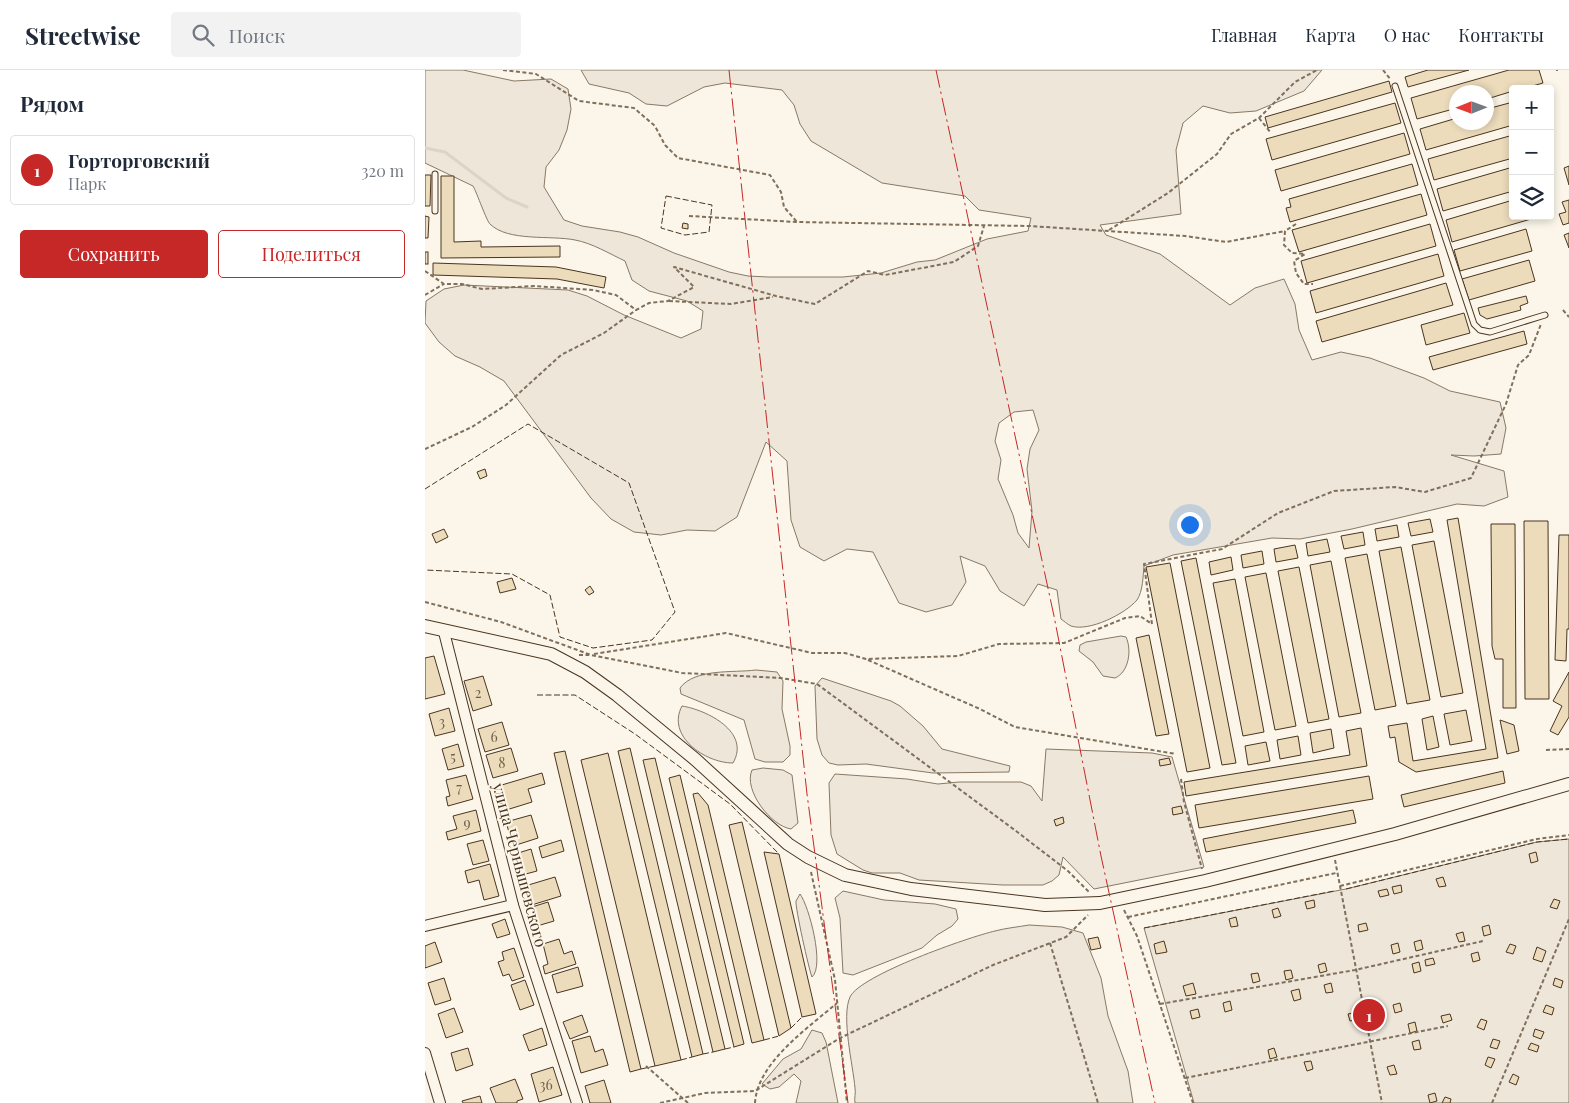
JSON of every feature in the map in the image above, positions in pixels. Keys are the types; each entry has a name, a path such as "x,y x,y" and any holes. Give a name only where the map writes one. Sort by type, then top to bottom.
{"street":[{"path":"425,626 444,632 551,654 585,672 617,695 696,760 788,844 808,857 845,875 911,889 1045,905 1099,903 1119,900 1205,881 1395,834 1569,784"},
{"name":"улица Чернышевского","path":"444,632 513,905 577,1103"},
{"path":"425,926 513,905"},
{"path":"425,1054 439,1103"}],"lane":[{"path":"1395,86 1474,324 1480,330 1490,332 1545,315"},
{"path":"435,174 435,211"}],"path":[{"path":"503,70 536,74 579,101 634,108 655,126 665,145 678,158 770,175 781,192 784,207 797,222"},
{"path":"1109,230 1168,193 1217,154 1231,134 1259,118 1295,82 1317,70"},
{"path":"1383,70 1395,86"},
{"path":"1259,118 1271,133"},
{"path":"689,216 797,222 1029,226 1185,236 1226,242 1285,232 1296,224"},
{"path":"668,300 694,287 674,267 776,296 815,304 868,271 885,275 954,262 978,246 984,226"},
{"path":"1285,232 1284,245 1293,252 1305,254 1294,260 1296,273 1304,284 1313,284"},
{"path":"425,271 444,284"},
{"path":"425,296 444,284 462,284 481,289 534,286 593,290 616,294 636,310"},
{"path":"425,449 472,428 506,405 561,355 604,333 649,302 668,300 731,304 776,296"},
{"path":"1563,310 1569,317"},
{"path":"866,659 957,656 999,644 1064,643 1125,618 1140,616 1152,624 1144,564 1222,549 1278,513 1334,491 1395,487 1425,492 1471,478 1506,404 1518,365 1529,355 1545,315"},
{"path":"425,602 501,622 591,655 682,673 781,678 817,684 1068,871 1099,903 1066,937 993,965 840,1038 755,1091 705,1093 660,1103"},
{"path":"571,655 591,655 726,633 812,653 845,653 866,659 1015,727 1176,754"},
{"path":"1546,750 1569,749"},
{"path":"1181,779 1184,802 1205,881"},
{"path":"1340,886 1537,838 1569,835"},
{"path":"1333,849 1382,1103"},
{"path":"808,857 835,980 847,1103"},
{"path":"1128,917 1337,872"},
{"path":"1119,900 1137,936 1193,1103"},
{"path":"1492,1103 1569,919"},
{"path":"1160,1004 1355,970 1483,941"},
{"path":"1050,943 1098,1103"},
{"path":"755,1103 755,1091 781,1052 837,1003"},
{"path":"1185,1078 1448,1026"},
{"path":"646,1066 688,1103"}],"shaded area":[{"path":"425,70 463,70 514,81 551,79 568,89 571,109 567,130 559,150 546,167 544,187 564,220 582,226 638,237 674,253 729,272 748,276 843,277 881,273 917,262 935,260 987,239 1028,231 1031,218 979,210 965,196 882,183 811,141 800,124 794,105 782,90 725,83 704,87 667,106 646,104 629,93 589,84 581,70 1322,70 1304,91 1256,111 1230,113 1203,106 1183,123 1176,150 1181,214 1100,225 1106,235 1160,254 1230,305 1255,288 1284,279 1295,304 1299,330 1312,360 1341,352 1370,358 1424,378 1450,391 1500,402 1506,428 1501,454 1451,455 1504,471 1508,497 1484,506 1457,504 1352,529 1300,539 1272,538 1173,555 1144,566 1137,600 1124,611 1097,624 1079,627 1071,626 1061,619 1057,590 1038,584 1024,606 1000,591 985,566 960,556 966,582 952,605 926,612 899,603 873,552 847,549 824,561 800,547 791,520 787,461 766,442 737,517 715,531 687,530 661,535 634,532 611,519 591,498 504,381 480,367 455,356 439,342 425,323 426,301 444,289 464,285 568,290 587,296 624,315 681,338 701,329 703,311 687,301 649,291 632,280 625,261 594,246 575,240 518,236 498,230 490,224 473,186 425,163","holes":["1033,410 1039,430 1030,449 1027,469 1032,511 1029,548 1018,533 1013,515 998,479 1001,460 995,441 999,423 1014,412"]},
{"path":"1121,636 1126,637 1129,654 1126,666 1120,675 1115,678 1103,676 1093,662 1079,651 1080,645 1086,642"},
{"path":"756,670 777,672 783,681 782,709 790,746 790,755 783,762 765,762 755,759 744,720 681,694 680,688 695,677 705,674"},
{"path":"822,678 891,701 900,706 923,726 942,749 1010,766 1009,772 933,773 866,764 838,765 829,763 822,755 817,739 815,686"},
{"path":"682,706 703,712 724,724 736,742 737,752 733,763 711,758 691,746 679,728 678,717"},
{"path":"1046,749 1152,753 1172,757 1204,867 1094,889 1063,857 1059,875 1052,881 1043,885 1003,885 919,880 900,873 872,873 863,870 837,854 831,835 829,783 835,774 907,779 938,784 1021,782 1031,786 1042,801"},
{"path":"763,768 783,770 792,775 798,823 791,829 775,821 767,814 755,797 750,778 752,770"},
{"path":"1569,839 1569,1103 1194,1103 1144,928 1346,889 1537,842"},
{"path":"843,891 884,900 935,904 956,909 958,919 952,926 937,935 922,948 853,975 843,973 840,918 835,898"},
{"path":"800,894 811,923 816,949 816,971 812,977 796,906 796,901"},
{"path":"1029,925 1062,927 1083,933 1101,978 1108,1016 1128,1071 1133,1103 855,1103 847,1016 850,997 858,988 893,968 940,949 995,931"},
{"path":"812,1030 822,1033 826,1042 838,1103 796,1103 801,1081 794,1074 779,1087 770,1089 762,1084 783,1059 801,1049"}],"building":[{"path":"1428,70 1469,70 1408,87 1405,77"},
{"path":"1509,70 1539,70 1543,83 1536,85 1509,85 1509,92 1494,97 1494,85 1456,85"},
{"path":"1389,81 1392,92 1268,128 1265,117"},
{"path":"1449,87 1449,110 1417,119 1411,98"},
{"path":"1395,103 1401,123 1272,160 1266,139"},
{"path":"1509,103 1509,126 1426,150 1420,129 1449,120 1449,130 1494,130 1494,107"},
{"path":"1404,133 1410,154 1281,191 1275,170"},
{"path":"1509,136 1509,159 1434,180 1428,159"},
{"path":"1412,164 1418,185 1290,222 1286,208 1291,207 1289,199"},
{"path":"1569,166 1569,185 1564,168"},
{"path":"1509,168 1509,192 1443,211 1437,189"},
{"path":"425,175 431,175 430,206 425,206"},
{"path":"441,176 454,176 454,242 481,241 481,247 560,246 560,257 441,258"},
{"path":"1421,194 1427,215 1299,252 1292,230"},
{"path":"1569,200 1569,223 1563,225 1559,214 1566,212 1562,202"},
{"path":"1509,201 1509,220 1528,220 1452,242 1446,220"},
{"path":"425,216 429,217 428,238 425,238"},
{"path":"683,223 688,224 688,229 682,228"},
{"path":"1430,224 1436,246 1307,283 1301,261"},
{"path":"1526,229 1532,251 1460,271 1454,250"},
{"path":"1569,233 1569,248 1564,235"},
{"path":"425,252 428,252 428,264 425,264"},
{"path":"1438,254 1444,276 1316,313 1310,291"},
{"path":"1529,260 1535,281 1469,300 1462,279"},
{"path":"433,263 556,267 606,277 604,288 557,279 433,275"},
{"path":"1446,283 1453,305 1322,342 1316,321"},
{"path":"1526,296 1528,303 1520,306 1521,310 1487,319 1480,315 1478,308"},
{"path":"1464,313 1470,333 1426,345 1421,325"},
{"path":"1524,331 1527,344 1433,370 1429,357"},
{"path":"485,469 487,476 480,479 477,472"},
{"path":"1458,518 1498,758 1416,772 1399,762 1395,737 1390,738 1388,726 1407,723 1413,761 1486,749 1447,520"},
{"path":"1430,519 1433,532 1411,536 1408,523"},
{"path":"1524,521 1548,521 1549,699 1525,699"},
{"path":"1491,524 1515,524 1516,708 1503,708 1503,659 1495,659 1492,646"},
{"path":"1397,525 1399,537 1377,541 1375,529"},
{"path":"444,529 448,537 436,543 432,534"},
{"path":"1363,532 1365,545 1344,549 1341,536"},
{"path":"1559,535 1569,535 1569,629 1567,629 1566,661 1555,660"},
{"path":"1327,539 1330,552 1308,556 1306,543"},
{"path":"1434,541 1463,693 1441,697 1412,545"},
{"path":"1295,545 1298,558 1276,562 1274,549"},
{"path":"1401,547 1430,700 1407,704 1379,551"},
{"path":"1262,551 1264,564 1243,568 1241,555"},
{"path":"1367,554 1396,706 1375,710 1345,558"},
{"path":"1231,557 1233,570 1211,575 1209,562"},
{"path":"1196,558 1236,763 1222,765 1181,561"},
{"path":"1331,561 1361,713 1339,717 1310,565"},
{"path":"1170,563 1210,768 1187,772 1146,567"},
{"path":"1299,567 1329,719 1308,723 1278,571"},
{"path":"1266,573 1296,726 1275,730 1245,577"},
{"path":"512,578 516,589 500,593 497,582"},
{"path":"1235,579 1264,732 1243,736 1213,583"},
{"path":"590,586 594,592 589,595 585,590"},
{"path":"1149,635 1169,734 1156,736 1136,638"},
{"path":"434,656 445,694 425,699 425,658"},
{"path":"1569,672 1569,717 1558,735 1550,731 1562,706 1553,701"},
{"path":"483,676 492,705 473,711 464,681"},
{"path":"449,708 455,731 435,736 429,714"},
{"path":"1466,710 1472,741 1450,745 1444,714"},
{"path":"1433,716 1439,747 1427,750 1422,719"},
{"path":"1500,720 1514,725 1519,751 1507,754"},
{"path":"502,722 509,745 485,752 478,729"},
{"path":"1361,728 1367,766 1186,796 1184,782 1350,755 1346,731"},
{"path":"1331,729 1334,748 1313,753 1310,733"},
{"path":"1298,736 1301,755 1280,759 1277,740"},
{"path":"1266,742 1270,761 1248,765 1245,746"},
{"path":"458,744 464,766 448,770 442,749"},
{"path":"511,748 518,771 493,778 486,755"},
{"path":"630,748 703,1054 692,1057 618,751"},
{"path":"565,751 641,1069 630,1072 554,753"},
{"path":"608,753 681,1060 655,1066 581,760"},
{"path":"655,758 725,1049 713,1052 643,760"},
{"path":"1169,758 1171,764 1160,766 1159,760"},
{"path":"1503,771 1505,783 1404,807 1401,795"},
{"path":"542,773 545,784 528,789 532,802 503,811 495,787"},
{"path":"466,775 473,799 448,806 446,797 450,796 446,780"},
{"path":"680,775 744,1044 734,1047 669,778"},
{"path":"1369,776 1373,799 1199,828 1195,805"},
{"path":"698,793 708,805 764,1040 752,1043 693,794"},
{"path":"1181,806 1183,813 1173,815 1172,808"},
{"path":"476,810 481,831 448,840 446,832 457,829 453,816"},
{"path":"1353,810 1356,823 1206,852 1203,839"},
{"path":"531,815 538,838 513,846 506,822"},
{"path":"1063,817 1064,823 1056,826 1054,820"},
{"path":"742,822 791,1028 779,1036 729,825"},
{"path":"483,840 489,861 473,865 467,844"},
{"path":"561,840 564,851 542,858 539,847"},
{"path":"531,849 537,871 522,875 515,854"},
{"path":"764,852 779,854 816,1014 802,1017"},
{"path":"1536,852 1538,861 1531,863 1529,854"},
{"path":"490,864 499,896 484,900 479,880 468,883 465,871"},
{"path":"555,877 561,896 525,907 524,902 529,900 525,886"},
{"path":"1443,877 1446,886 1439,887 1436,879"},
{"path":"1401,885 1402,892 1394,894 1392,887"},
{"path":"1387,889 1389,895 1380,897 1378,891"},
{"path":"1554,899 1560,901 1557,909 1550,907"},
{"path":"1314,900 1315,907 1307,909 1305,902"},
{"path":"548,902 554,921 537,926 532,907"},
{"path":"1278,908 1281,916 1274,918 1272,910"},
{"path":"1236,917 1238,926 1231,927 1229,919"},
{"path":"505,919 510,934 497,938 492,924"},
{"path":"1366,923 1368,930 1359,932 1358,925"},
{"path":"1489,925 1491,934 1484,936 1482,927"},
{"path":"1463,932 1465,941 1459,942 1456,934"},
{"path":"1098,937 1101,948 1091,950 1088,939"},
{"path":"559,939 564,954 572,951 576,964 545,974 543,966 548,964 543,944"},
{"path":"1421,940 1423,949 1416,951 1414,942"},
{"path":"1164,941 1167,952 1156,954 1154,944"},
{"path":"435,942 442,962 425,968 425,946"},
{"path":"1398,943 1400,952 1393,954 1391,945"},
{"path":"1510,944 1516,946 1513,954 1506,952"},
{"path":"1537,947 1546,951 1542,962 1533,959"},
{"path":"514,948 524,977 512,981 509,974 503,976 498,962 504,960 502,952"},
{"path":"1478,952 1480,960 1473,962 1471,954"},
{"path":"1433,958 1435,964 1426,966 1425,960"},
{"path":"1419,962 1421,971 1414,973 1412,964"},
{"path":"1325,963 1327,971 1320,973 1318,965"},
{"path":"578,967 583,986 557,993 552,975"},
{"path":"1291,970 1293,978 1286,980 1284,971"},
{"path":"1258,973 1260,981 1253,983 1251,974"},
{"path":"444,978 451,1000 435,1005 428,983"},
{"path":"1555,978 1563,981 1561,988 1553,985"},
{"path":"525,980 534,1005 520,1010 511,985"},
{"path":"1193,983 1196,994 1186,996 1183,986"},
{"path":"1331,983 1333,992 1326,993 1324,985"},
{"path":"1299,989 1301,999 1294,1001 1291,991"},
{"path":"1230,1001 1232,1010 1225,1012 1223,1003"},
{"path":"1400,1003 1402,1011 1395,1013 1393,1005"},
{"path":"1546,1005 1554,1008 1552,1015 1543,1012"},
{"path":"454,1008 463,1032 446,1038 438,1014"},
{"path":"1198,1009 1200,1017 1192,1019 1190,1011"},
{"path":"1358,1012 1360,1019 1350,1021 1348,1014"},
{"path":"1450,1014 1452,1020 1443,1023 1441,1016"},
{"path":"582,1015 588,1032 570,1039 563,1022"},
{"path":"1481,1019 1487,1021 1484,1030 1477,1027"},
{"path":"1415,1022 1417,1031 1410,1033 1408,1024"},
{"path":"542,1028 547,1045 529,1051 523,1035"},
{"path":"1535,1029 1544,1032 1541,1039 1533,1036"},
{"path":"590,1036 595,1052 603,1049 608,1065 581,1073 572,1041"},
{"path":"1493,1039 1500,1041 1497,1049 1490,1047"},
{"path":"1419,1040 1421,1049 1414,1050 1412,1042"},
{"path":"1531,1043 1539,1046 1537,1052 1528,1049"},
{"path":"468,1048 473,1065 456,1071 451,1053"},
{"path":"1274,1048 1277,1057 1270,1059 1268,1050"},
{"path":"1488,1057 1495,1059 1491,1068 1485,1065"},
{"path":"1311,1061 1313,1069 1307,1071 1304,1062"},
{"path":"1394,1065 1397,1074 1390,1075 1387,1067"},
{"path":"553,1067 562,1095 539,1102 531,1074"},
{"path":"1513,1074 1519,1077 1516,1085 1509,1082"},
{"path":"515,1079 523,1099 517,1101 517,1103 496,1103 490,1088"},
{"path":"604,1080 611,1103 590,1103 585,1086"},
{"path":"1435,1093 1437,1101 1430,1103 1428,1095"},
{"path":"480,1096 482,1103 463,1103 462,1101"},
{"path":"1445,1097 1451,1099 1450,1103 1442,1103"}],"waterway":[{"path":"425,148 445,152 506,198 527,207"}],"fence":[{"path":"666,196 712,205 709,232 685,235 661,228 666,196"},
{"path":"425,489 528,424 629,483 675,612 652,640 593,648 560,637 550,595 512,574 425,570"},
{"path":"537,695 575,695 635,734 730,804 779,854"},
{"path":"1346,889 1537,842 1569,839"},
{"path":"1144,928 1334,891"},
{"path":"791,1028 802,1017"},
{"path":"764,1040 779,1036"},
{"path":"725,1049 734,1047"},
{"path":"703,1054 713,1052"},
{"path":"681,1060 692,1057"},
{"path":"641,1069 655,1066"}],"power":[{"path":"729,70 807,794 848,1103"},
{"path":"936,70 1054,616 1101,856 1155,1103"}],"place":[{"name":"Горторговский","path":"1369,1015"}]}
